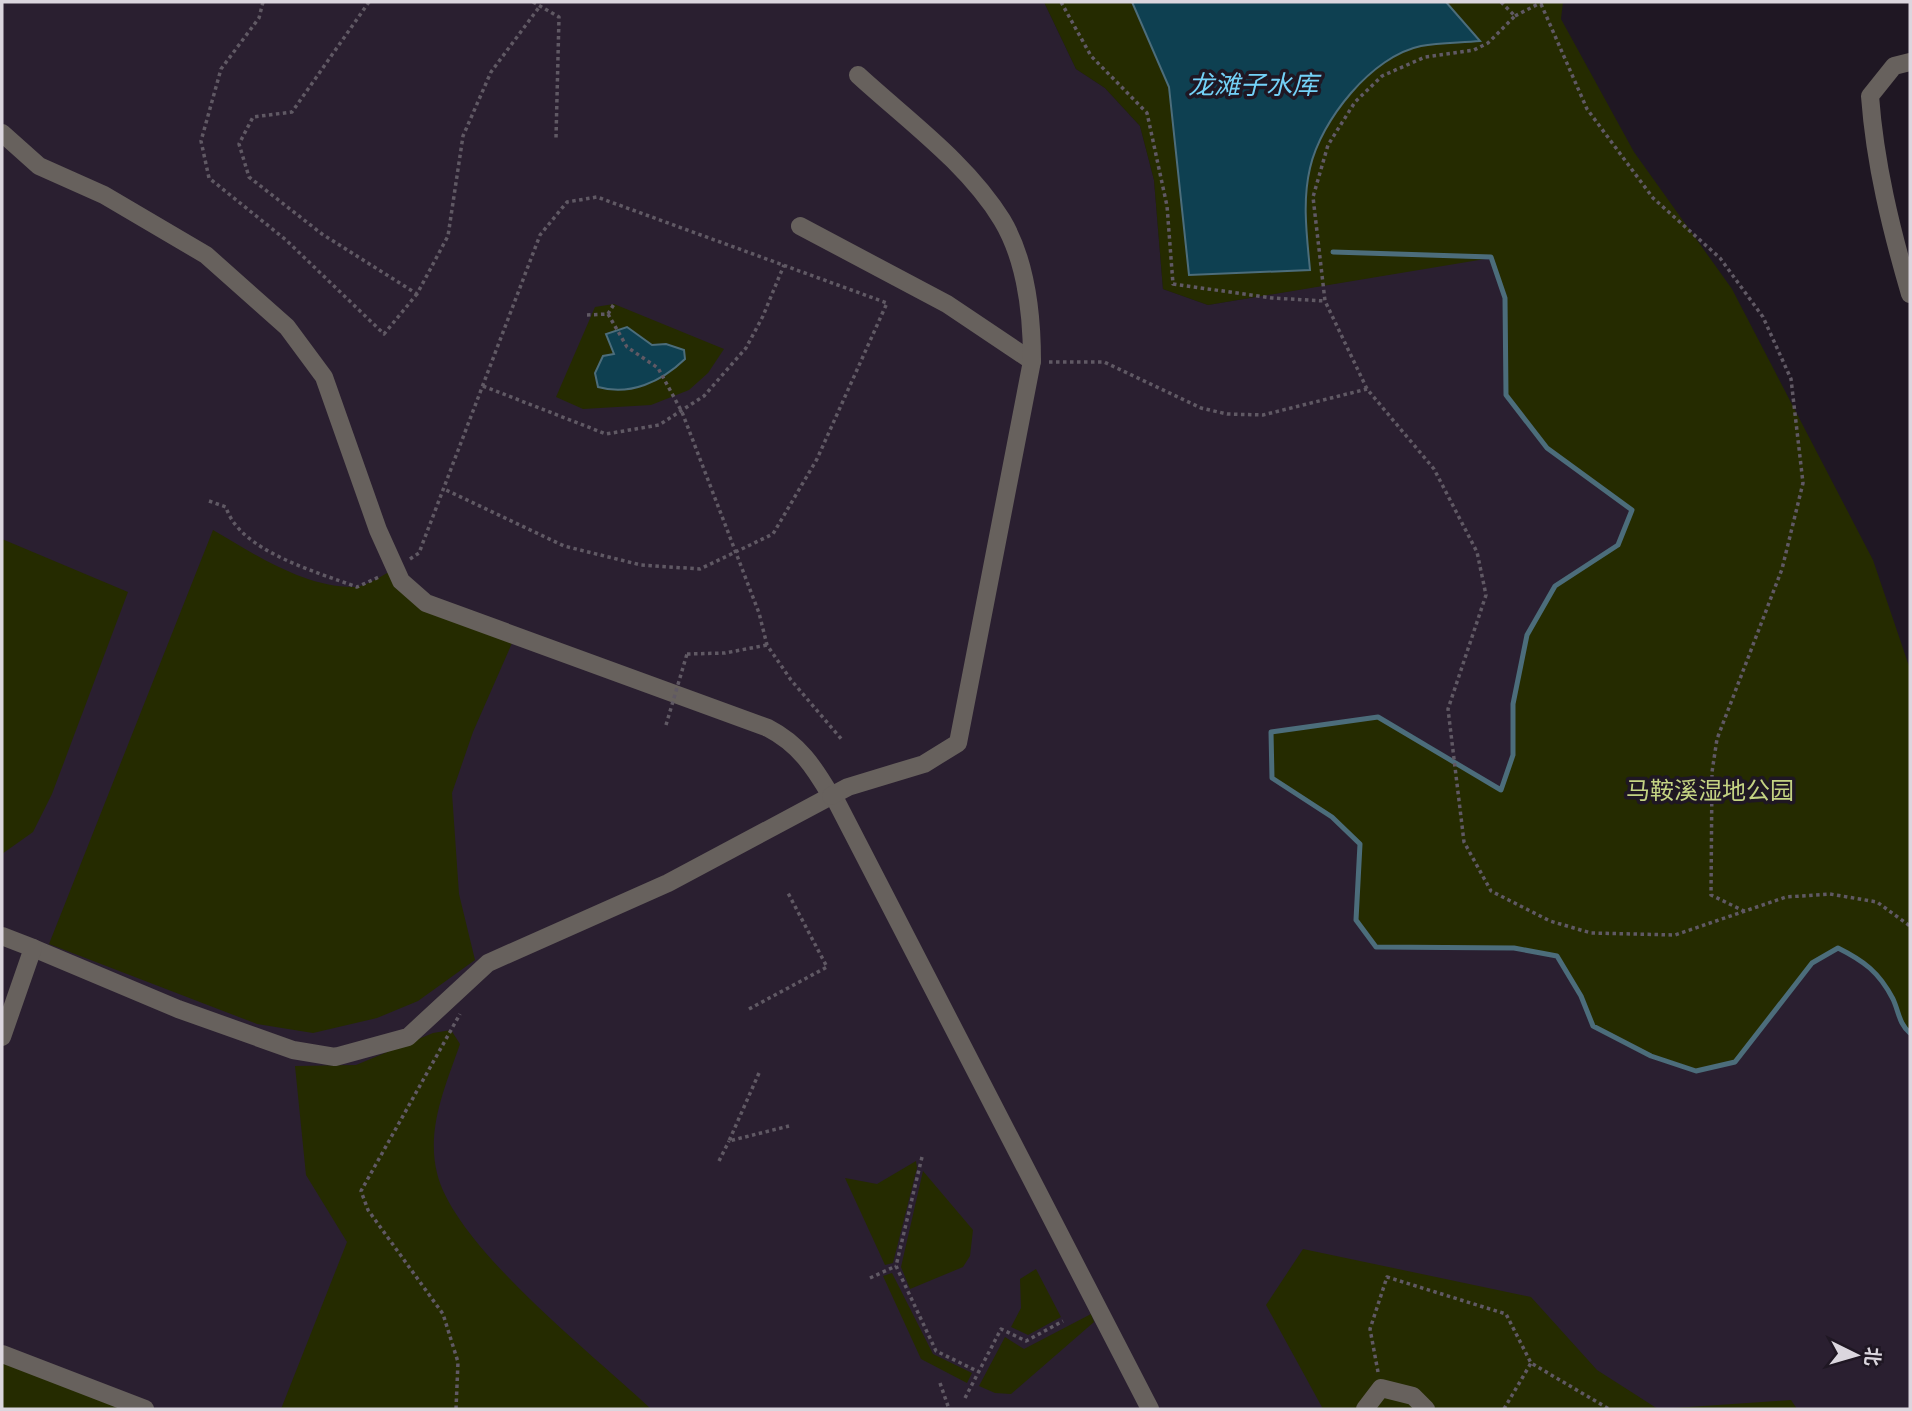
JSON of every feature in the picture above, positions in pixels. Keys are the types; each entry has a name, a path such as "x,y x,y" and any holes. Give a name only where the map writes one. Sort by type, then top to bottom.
{"street":[{"path":"1910,62 1894,66 1870,96 1874,142 1894,238 1910,294"},
{"path":"2,936 178,1009 293,1050 335,1056 408,1037 488,963 668,883 848,787 924,764 958,743 996,561 1029,380 1032,328 1017,255 1002,221 973,181 858,75"},
{"path":"2,133 39,166 104,195 206,255 287,327 324,377 378,530 401,581 426,603 768,728 789,741 807,758 832,796 1150,1409"},
{"path":"800,226 947,304 1032,361"},
{"path":"2,1037 33,948"},
{"path":"2,1354 145,1409"},
{"path":"1365,1409 1381,1388 1413,1396 1426,1409"}],"path":[{"path":"263,2 259,18 221,69 201,141 209,178 286,240 384,334 417,294 448,236 463,136 491,72 540,6"},
{"path":"369,2 292,112 253,117 239,144 249,177 323,234 417,294"},
{"path":"533,2 559,17 556,138"},
{"path":"1061,2 1091,56 1147,113 1167,206 1173,284 1272,298 1325,301"},
{"path":"1501,2 1515,16"},
{"path":"1746,912 1712,895 1712,772 1717,739 1782,569 1803,483 1791,379 1763,317 1720,258 1653,198 1587,109 1541,3 1515,16 1489,43 1474,50 1425,57 1382,76 1355,102 1328,145 1314,197 1325,301 1367,389 1434,469 1477,552 1486,595 1448,709 1464,842 1491,891 1550,921 1591,933 1675,935 1746,912 1786,898 1830,894 1877,902 1910,926"},
{"path":"419,553 540,236 567,202 597,197 887,303 817,459 773,534 700,569 641,565 564,546 444,489"},
{"path":"483,386 606,434 659,425 704,396 746,348 763,316 784,265"},
{"path":"608,314 614,304"},
{"path":"608,314 627,347 658,368 682,412 760,613 767,645 791,680 843,741"},
{"path":"587,315 608,314"},
{"path":"1032,361 1104,362 1201,408 1227,414 1263,415 1367,389"},
{"path":"209,501 226,507 230,520 268,551 357,587 395,569"},
{"path":"666,725 687,654 725,653 767,645"},
{"path":"749,1009 827,967 788,893"},
{"path":"456,1409 458,1362 443,1314 368,1210 361,1191 463,1008"},
{"path":"719,1161 759,1073"},
{"path":"729,1141 789,1126"},
{"path":"922,1157 896,1266 936,1351 979,1371"},
{"path":"870,1278 896,1266"},
{"path":"1381,1388 1370,1329 1387,1277 1506,1314 1531,1363 1609,1409"},
{"path":"965,1398 1001,1329 1026,1341 1063,1321"},
{"path":"1504,1409 1531,1363"},
{"path":"940,1383 949,1409"}],"shaded area":[{"path":"2,2 1044,2 1076,69 1105,88 1140,126 1154,180 1163,289 1208,305 1491,257 1505,298 1506,395 1547,448 1632,510 1618,545 1555,586 1527,635 1513,704 1513,755 1501,790 1427,743 1272,778 1332,817 1360,844 1356,919 1376,947 1514,948 1557,956 1581,996 1593,1026 1766,1024 1812,963 1838,948 1868,964 1892,998 1903,1028 1910,1033 1910,1409 2,1409"}],"green space":[{"name":"马鞍溪湿地公园","path":"1044,2 1563,2 1561,19 1634,152 1732,289 1873,560 1910,669 1910,1033 1901,1022 1888,990 1876,975 1863,963 1838,948 1812,963 1735,1062 1696,1071 1651,1056 1593,1026 1581,996 1557,956 1514,948 1376,947 1356,920 1360,844 1332,817 1272,778 1271,732 1378,717 1501,790 1513,755 1513,704 1527,635 1555,586 1618,545 1632,510 1547,448 1506,395 1505,298 1491,258 1208,305 1163,289 1154,180 1140,126 1105,88 1076,69"},
{"path":"614,304 724,349 708,373 689,390 651,405 583,409 556,397 595,307"},
{"path":"213,530 281,568 317,582 355,587 395,569 400,585 516,634 473,732 452,793 459,894 475,960 418,1001 377,1018 313,1033 257,1024 49,944"},
{"path":"2,539 128,592 52,794 33,832 2,854"},
{"path":"451,1030 460,1044 439,1107 434,1140 437,1173 449,1202 497,1266 651,1409 281,1409 347,1242 306,1175 295,1066 356,1065 433,1033"},
{"path":"916,1161 917,1168 893,1263 885,1265 845,1178 877,1184"},
{"path":"923,1171 973,1230 970,1256 963,1267 910,1289 901,1267"},
{"path":"1303,1249 1531,1297 1597,1370 1658,1409 1323,1409 1266,1305"},
{"path":"1036,1269 1061,1317 1028,1335 1011,1327 1021,1308 1020,1279"},
{"path":"892,1273 933,1354 972,1373 967,1383 921,1359 883,1276"},
{"path":"1091,1314 1094,1322 1011,1394 995,1393 979,1386 1005,1337 1024,1349"},
{"path":"2,1361 124,1409 2,1409"},
{"path":"1791,1400 1797,1409 1660,1409"}],"water":[{"name":"龙滩子水库","path":"1132,2 1446,2 1480,41 1421,46 1403,52 1367,76 1337,111 1316,149 1310,168 1306,219 1310,270 1189,275 1169,87"},
{"path":"627,327 652,345 666,344 684,350 685,359 666,374 644,385 622,390 598,387 595,373 603,356 614,354 606,334"}],"waterway":[{"path":"1333,252 1491,257 1505,298 1506,395 1547,448 1632,510 1618,545 1555,586 1527,635 1513,704 1513,755 1501,790 1378,717 1271,732 1272,778 1332,817 1360,844 1356,920 1376,947 1514,948 1557,956 1581,996 1593,1026 1651,1056 1696,1071 1735,1062 1812,963 1838,948 1876,974 1888,990 1901,1022 1910,1033"}]}
